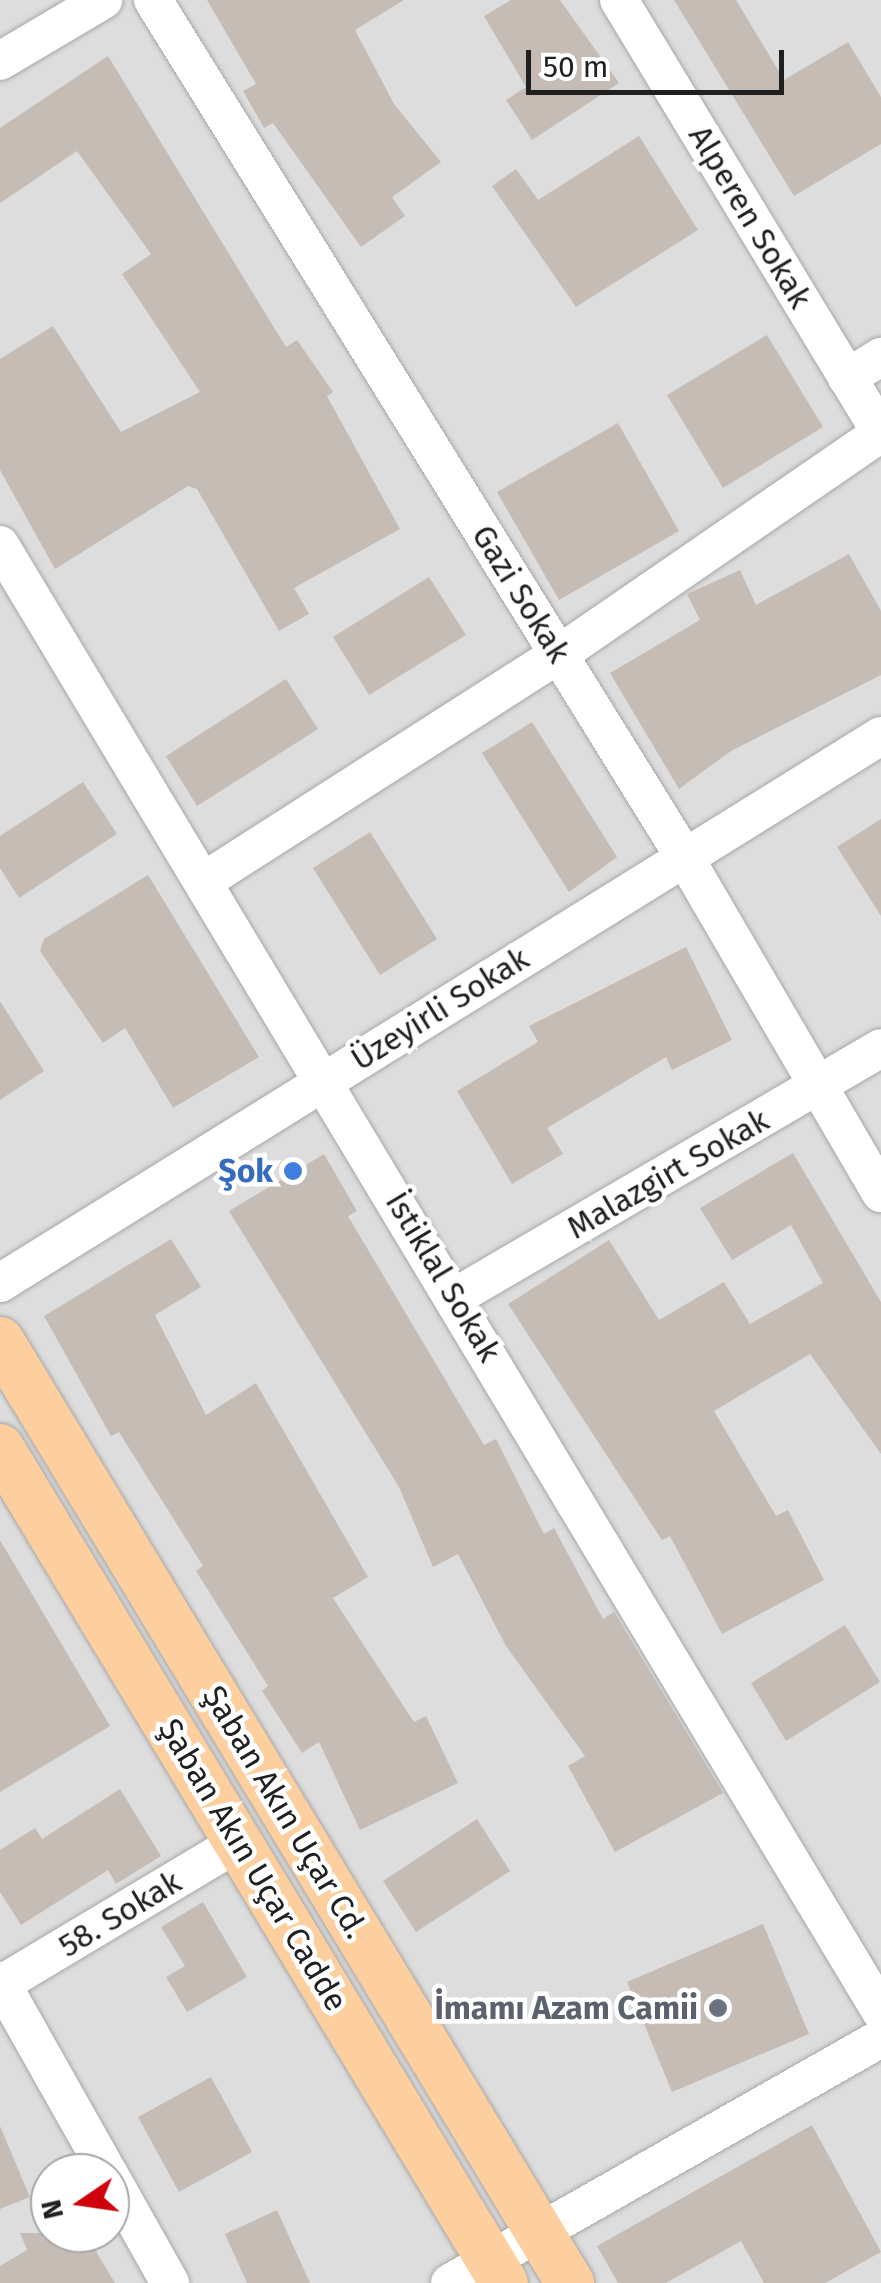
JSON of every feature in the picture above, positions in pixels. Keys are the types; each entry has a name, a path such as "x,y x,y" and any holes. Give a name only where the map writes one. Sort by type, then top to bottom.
{"main road":[{"name":"Şaban Akın Uçar Cd.","path":"0,1341 570,2283"},
{"name":"Şaban Akın Uçar Cadde","path":"0,1448 240,1842 482,2275"}],"street":[{"path":"0,61 104,0"},
{"name":"Gazi Sokak","path":"153,0 685,858 881,1193"},
{"name":"Alperen Sokak","path":"619,0 881,433"},
{"path":"848,378 881,356"},
{"path":"204,881 558,655 881,433"},
{"name":"İstiklal Sokak","path":"0,546 326,1081 881,2012"},
{"name":"Üzeyirli Sokak","path":"0,1283 881,736"},
{"name":"Malazgirt Sokak","path":"455,1297 881,1048"},
{"name":"58. Sokak","path":"1,1983 240,1842"},
{"path":"1,1983 97,2153"},
{"path":"482,2275 881,2038"},
{"path":"130,2212 170,2283"}],"shaded area":[{"path":"0,0 881,0 881,2283 0,2283"}],"building":[{"path":"207,0 404,0 355,30 394,104 441,162 392,197 405,216 361,247 273,123 264,128 243,91 256,84"},
{"path":"511,0 560,0 619,83 532,140 506,100 526,87 484,16"},
{"path":"674,0 736,0 784,80 848,42 881,97 881,144 794,196"},
{"path":"108,56 286,347 297,340 333,392 327,396 400,529 294,588 309,614 279,631 197,489 188,486 55,569 0,470 0,359 53,326 121,432 200,392 122,274 151,254 77,151 0,203 0,128"},
{"path":"639,136 698,230 576,307 492,186 516,169 538,200"},
{"path":"767,335 823,427 723,488 667,395"},
{"path":"618,423 679,531 559,600 497,492"},
{"path":"849,554 881,611 881,675 731,751 679,789 610,673 700,620 687,594 740,570 756,605"},
{"path":"429,577 466,635 369,695 333,637"},
{"path":"286,679 318,729 197,806 166,756"},
{"path":"532,722 617,857 569,892 482,753"},
{"path":"83,782 117,834 19,898 0,868 0,836"},
{"path":"881,819 881,916 837,847"},
{"path":"370,832 437,939 380,975 313,868"},
{"path":"148,875 259,1057 173,1108 125,1028 103,1043 40,951 44,939"},
{"path":"686,947 732,1040 672,1070 666,1057 547,1128 563,1154 512,1184 457,1091 538,1042 529,1026"},
{"path":"0,1001 44,1071 0,1100"},
{"path":"793,1153 881,1302 881,1454 810,1354 714,1411 776,1516 788,1510 824,1580 722,1634 670,1536 662,1540 508,1304 609,1240 659,1320 724,1282 750,1324 823,1283 791,1225 732,1260 700,1208"},
{"path":"324,1154 357,1211 348,1216 484,1445 496,1439 544,1534 554,1528 603,1619 614,1612 723,1793 615,1852 568,1766 585,1756 506,1646 458,1554 433,1567 399,1487 229,1211"},
{"path":"171,1239 201,1287 155,1315 206,1415 256,1383 368,1577 333,1598 414,1722 426,1716 458,1783 360,1830 319,1742 302,1753 262,1691 268,1686 196,1571 203,1566 119,1432 111,1436 44,1316"},
{"path":"0,1540 110,1726 0,1792"},
{"path":"845,1625 880,1682 786,1741 751,1683"},
{"path":"120,1789 161,1856 116,1884 108,1870 21,1925 0,1892 0,1850 35,1828 42,1839"},
{"path":"477,1819 510,1871 416,1932 383,1881"},
{"path":"203,1902 247,1977 187,2012 166,1977 185,1966 161,1927"},
{"name":"İmamı Azam Camii","path":"763,1924 809,2034 672,2092 627,1982"},
{"path":"211,2077 252,2152 179,2192 138,2117"},
{"path":"812,2125 881,2252 825,2283 764,2283 741,2241 666,2283 618,2283 597,2246"},
{"path":"0,2126 30,2197 0,2209"},
{"path":"277,2210 310,2283 247,2283 225,2234"},
{"path":"20,2233 30,2233 30,2253 97,2253 115,2283 0,2283 0,2266 27,2250"}],"place":[{"name":"Şok","path":"293,1171"},
{"name":"İmamı Azam Camii","path":"718,2008"}]}
